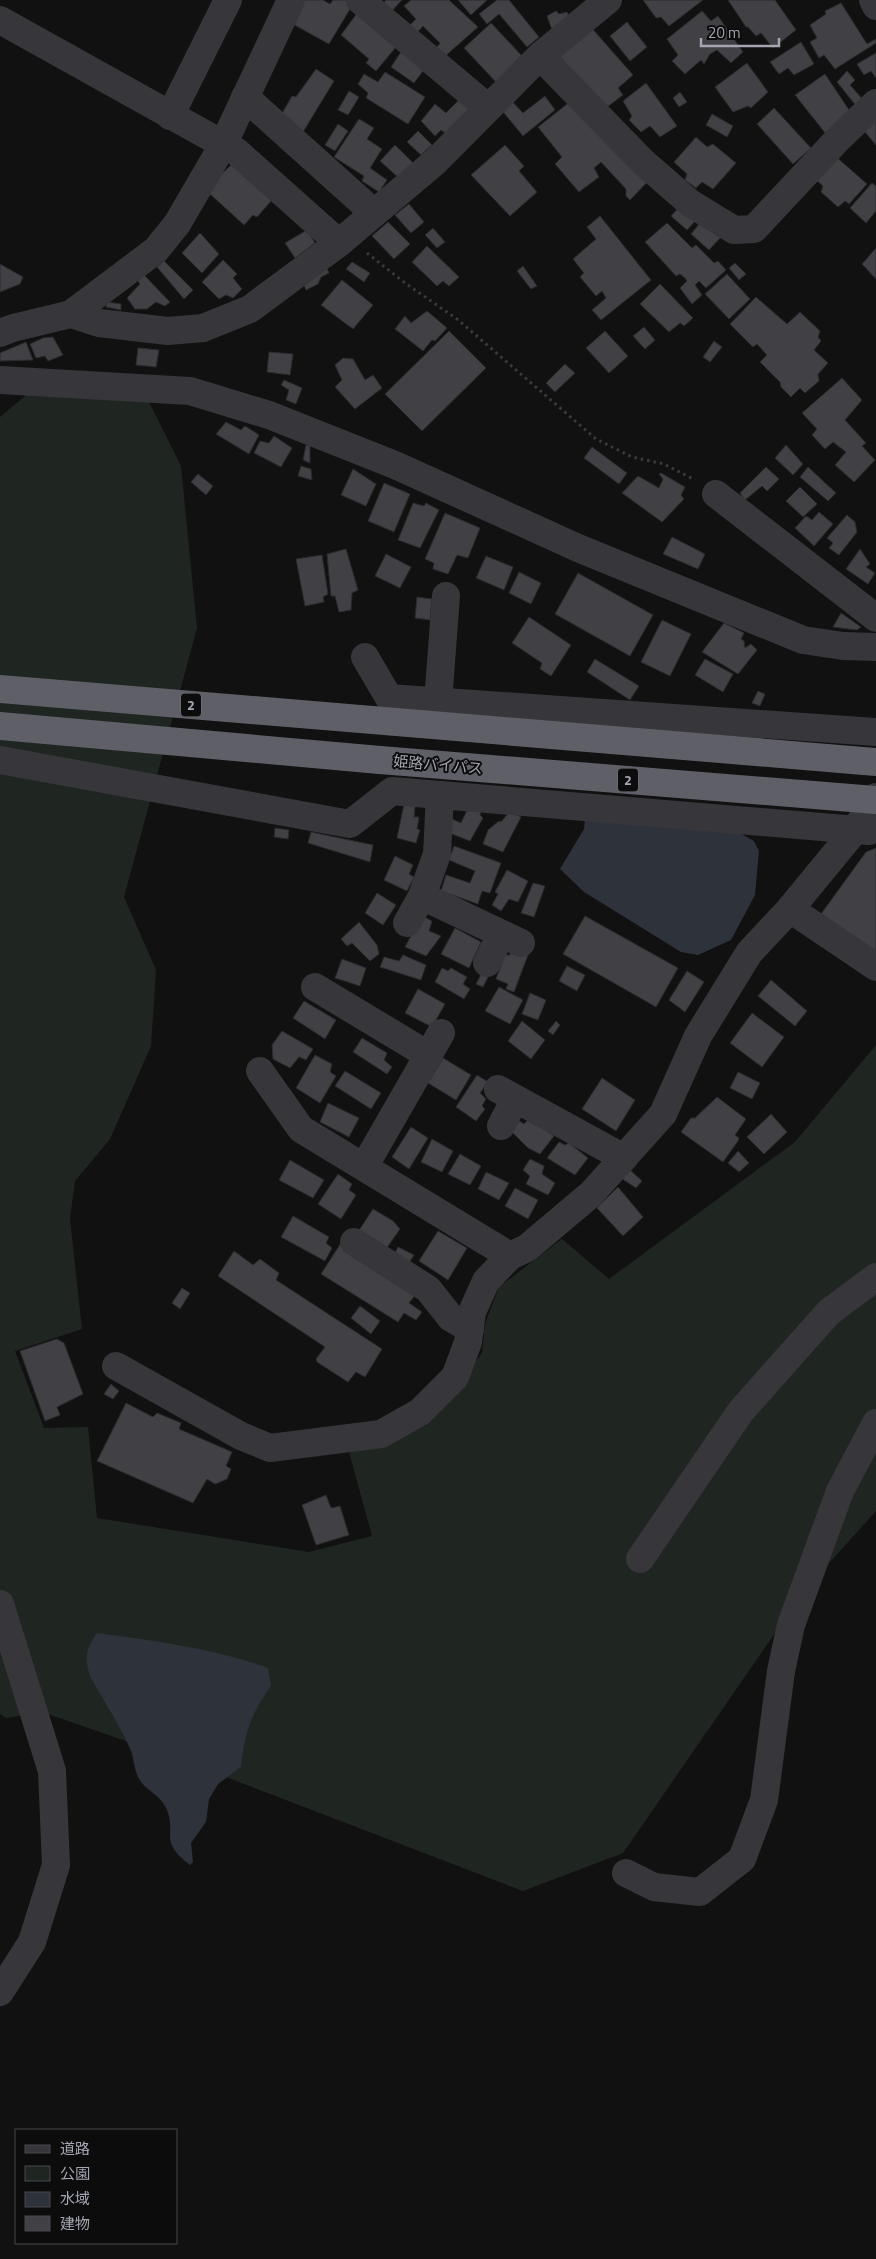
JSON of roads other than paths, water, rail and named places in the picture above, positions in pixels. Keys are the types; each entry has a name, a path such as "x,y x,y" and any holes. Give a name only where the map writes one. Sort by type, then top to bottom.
{"highway":[{"name":"2","path":"0,689 876,762"},
{"name":"姫路バイパス","path":"0,726 380,760 876,799"}],"street":[{"path":"170,116 228,0"},
{"path":"0,333 71,314 156,250 177,224 223,145 291,0"},
{"path":"360,0 488,108"},
{"path":"71,314 100,323 168,331 203,328 250,309 343,240 436,160 540,56 608,0"},
{"path":"873,0 876,6"},
{"path":"0,20 237,152 343,240"},
{"path":"540,56 642,161 690,203 734,230 754,230 839,138 876,103"},
{"path":"245,97 374,213"},
{"path":"0,380 190,391 269,414 395,465 578,548 803,640 843,646 876,647"},
{"path":"716,494 876,618"},
{"path":"438,702 446,596"},
{"path":"365,657 389,698 876,732"},
{"path":"0,760 350,824 392,791 865,831"},
{"path":"407,924 422,896 437,854 440,794"},
{"path":"116,1366 242,1436 270,1448 381,1434 420,1412 455,1377 468,1342 472,1312 486,1281 510,1256 527,1248 584,1200 663,1114 698,1036 749,953 865,831 876,799"},
{"path":"422,896 511,938 487,963"},
{"path":"790,909 876,967"},
{"path":"315,987 434,1044 364,1167"},
{"path":"260,1071 301,1130 510,1256"},
{"path":"501,1126 506,1094 624,1158"},
{"path":"354,1242 428,1289 450,1318 470,1329"},
{"path":"640,1559 741,1411 829,1312 876,1277"},
{"path":"626,1873 654,1887 700,1892 742,1859 764,1800 781,1671 791,1625 840,1491 876,1423"},
{"path":"0,1604 52,1771 56,1865 32,1942 0,1992"}],"water":[{"path":"587,801 685,803 754,841 759,851 755,895 731,940 698,955 681,952 584,892 560,869 584,829"},
{"path":"97,1633 205,1650 268,1668 271,1686 253,1715 244,1744 241,1767 218,1784 209,1799 206,1822 191,1843 193,1862 190,1865 174,1849 171,1843 169,1817 166,1808 160,1799 138,1777 127,1741 90,1676 87,1653"}]}
